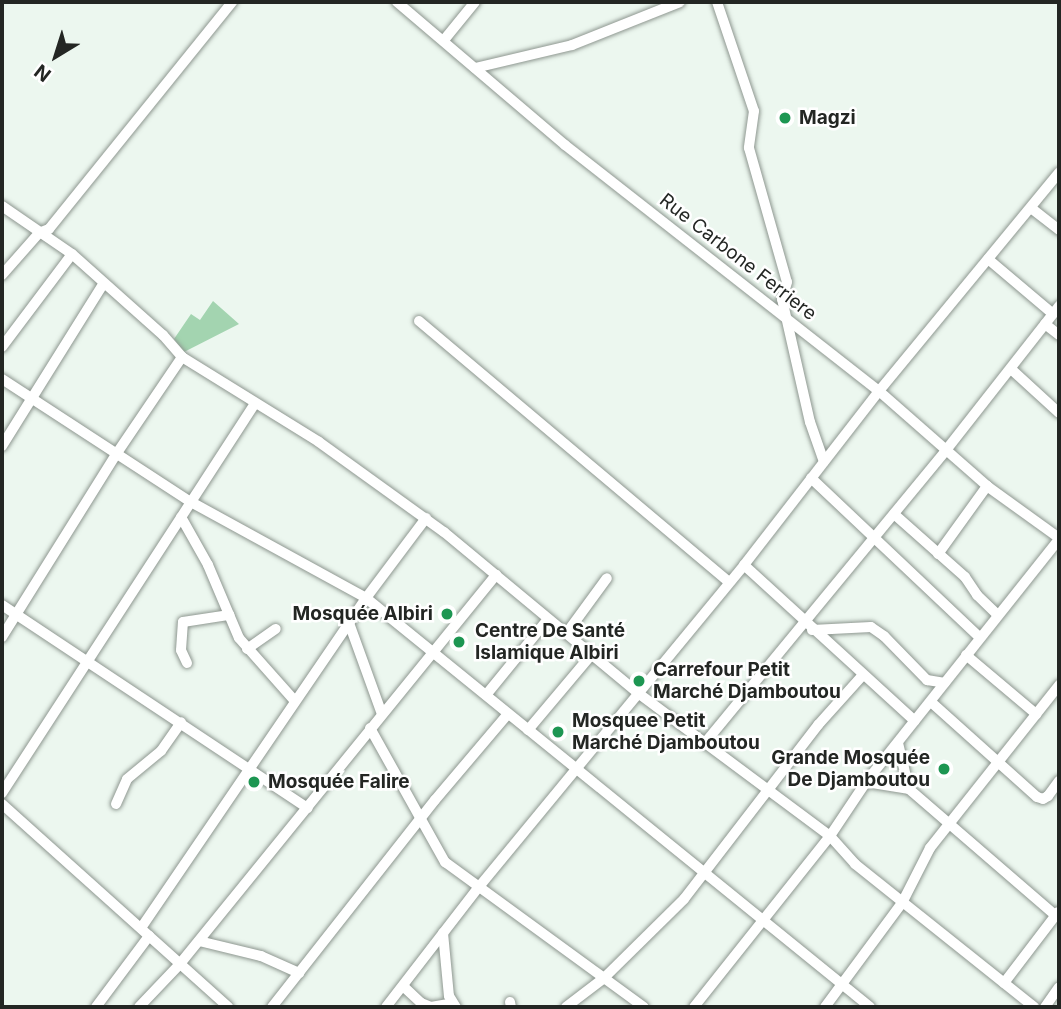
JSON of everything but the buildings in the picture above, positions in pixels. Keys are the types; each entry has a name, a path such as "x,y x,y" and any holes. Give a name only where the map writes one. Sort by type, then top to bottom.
{"street":[{"path":"2,275 39,233 49,229 232,2"},
{"name":"Rue Carbone Ferriere","path":"397,2 565,145 879,391 987,486 1059,538"},
{"path":"444,40 475,2"},
{"path":"475,68 572,45 680,2"},
{"path":"717,2 754,111 750,148 787,282 782,299 810,422 824,462"},
{"path":"386,1007 478,888 744,565 879,391 1059,173"},
{"path":"2,206 72,254 163,335 183,358 319,442 426,518 638,693 766,791 830,836 855,864 1034,1007"},
{"path":"1031,208 1059,230"},
{"path":"2,347 72,254"},
{"path":"704,744 808,626 874,538 1056,310 988,259"},
{"path":"2,446 104,283"},
{"path":"419,321 729,582"},
{"path":"1045,324 1059,335"},
{"path":"2,637 117,453 183,358"},
{"path":"1011,369 1059,413"},
{"path":"2,379 191,502 366,598 434,651 576,771 763,918 786,942 870,1007"},
{"path":"2,793 255,404"},
{"path":"811,478 979,637"},
{"path":"938,554 987,486"},
{"path":"894,514 965,578 998,615"},
{"path":"181,517 208,565 247,649 295,701"},
{"path":"96,1007 295,701 366,598 426,518"},
{"path":"694,1007 724,973 763,918 830,836 866,782 1059,538"},
{"path":"744,565 915,722"},
{"path":"139,1007 199,941 496,575"},
{"path":"566,634 607,578"},
{"path":"2,605 308,808"},
{"path":"187,663 181,650 183,622 229,615"},
{"path":"486,695 548,619"},
{"path":"349,623 382,714"},
{"path":"808,626 871,628 884,636 927,680 945,683"},
{"path":"247,649 275,629"},
{"path":"527,730 592,654"},
{"path":"966,655 1036,715"},
{"path":"575,1005 706,875 766,791 818,725 862,676"},
{"path":"825,1007 844,985 902,903 930,848 1001,762 1059,685"},
{"path":"930,702 1043,799 1059,781"},
{"path":"272,1007 508,714"},
{"path":"116,804 127,779 161,751 181,722"},
{"path":"370,729 420,822 445,862 644,1007"},
{"path":"898,743 909,789"},
{"path":"866,782 909,789 1058,913 1004,983"},
{"path":"2,804 228,1007"},
{"path":"402,986 410,996 431,1007 454,1005 449,996 443,933"},
{"path":"199,941 261,956 299,973"},
{"path":"1045,1007 1059,987"}],"green space":[{"path":"213,301 239,324 184,352 174,339 191,314 200,320"}],"place":[{"name":"Magzi","path":"785,118"},
{"name":"Mosquée Albiri","path":"447,614"},
{"name":"Centre De Santé Islamique Albiri","path":"459,642"},
{"name":"Carrefour Petit Marché Djamboutou","path":"639,681"},
{"name":"Mosquee Petit Marché Djamboutou","path":"558,732"},
{"name":"Grande Mosquée De Djamboutou","path":"944,769"},
{"name":"Mosquée Falire","path":"254,782"}]}
